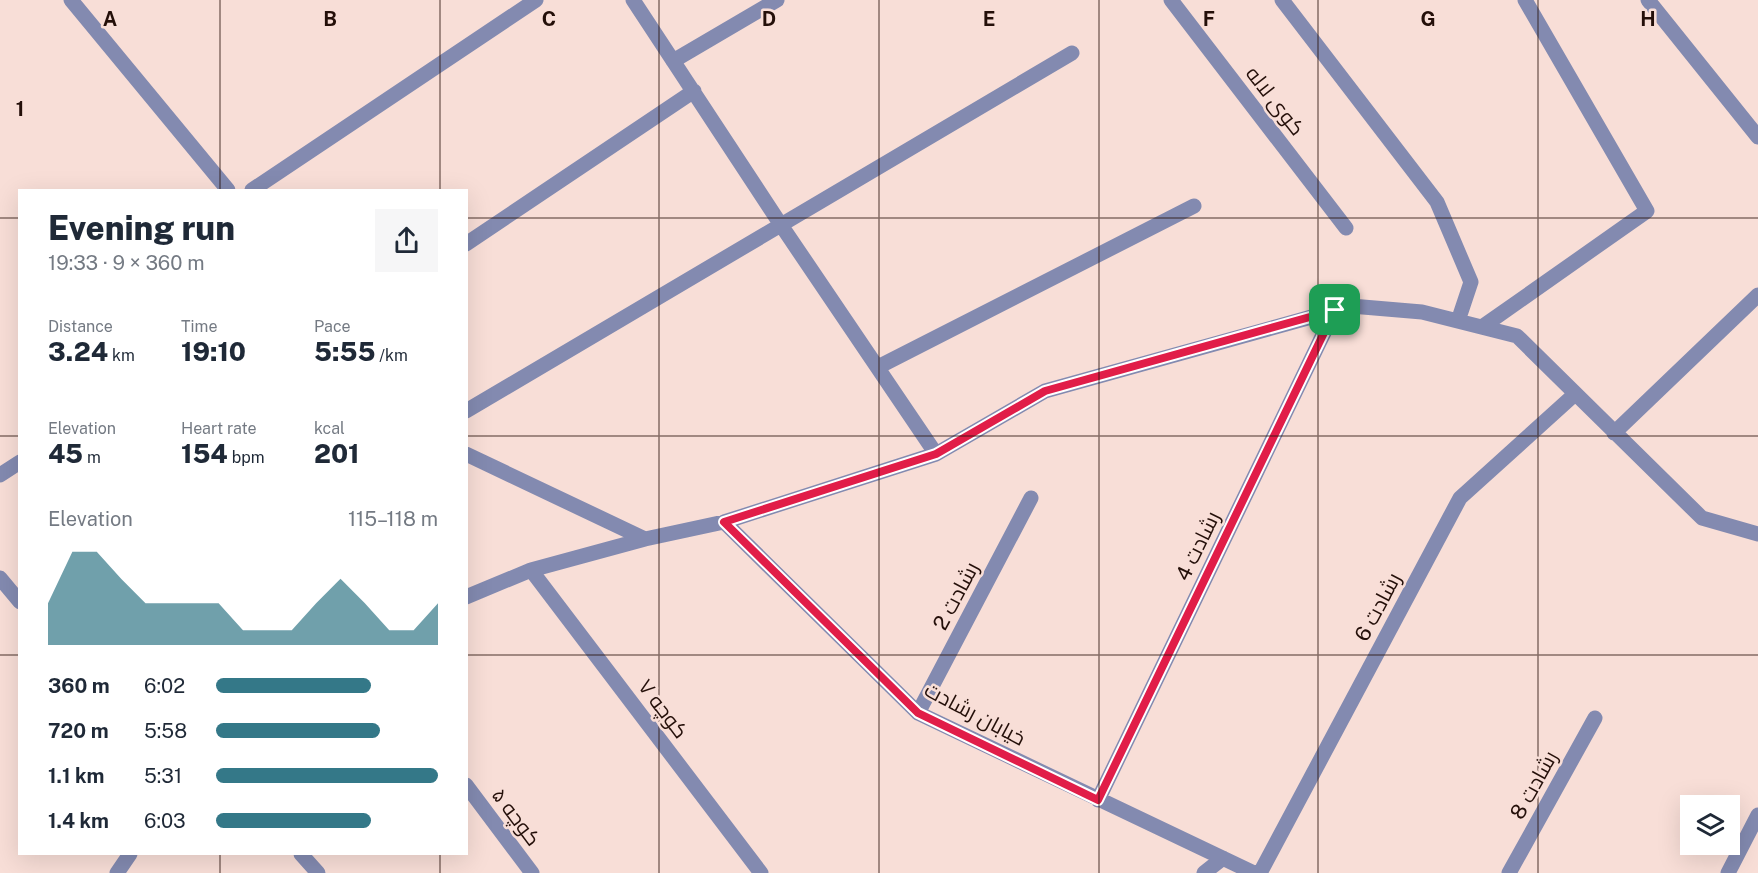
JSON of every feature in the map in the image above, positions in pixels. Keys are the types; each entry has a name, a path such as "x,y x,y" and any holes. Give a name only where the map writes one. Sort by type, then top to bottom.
{"street":[{"path":"71,0 227,189"},
{"path":"253,189 536,0"},
{"path":"633,0 781,225 936,454"},
{"path":"674,62 777,0"},
{"name":"کوی لاله","path":"1170,0 1346,228"},
{"path":"1282,0 1437,202 1471,282 1458,321"},
{"path":"1482,327 1647,211 1525,0"},
{"path":"1648,0 1758,137"},
{"path":"468,410 1072,53"},
{"path":"468,243 694,91"},
{"path":"878,367 1194,206"},
{"path":"1614,433 1758,295"},
{"path":"468,596 531,570 645,539 724,522 936,454 1045,391 1351,306 1422,312 1517,336 1702,519 1758,534"},
{"name":"رشادت 4","path":"1098,800 1335,310"},
{"name":"رشادت 6","path":"1260,873 1460,498 1575,393"},
{"path":"468,455 645,539"},
{"path":"0,476 18,463"},
{"name":"رشادت 2","path":"918,713 1030,498"},
{"name":"خیابان رشادت","path":"724,522 918,713 1254,873"},
{"name":"کوچه ۷","path":"531,570 761,873"},
{"path":"0,578 18,600"},
{"name":"رشادت 8","path":"1509,873 1595,717"},
{"name":"کوچه ۵","path":"468,788 532,873"},
{"path":"1728,873 1758,815"},
{"path":"117,873 129,855"},
{"path":"302,855 318,873"},
{"path":"1204,873 1223,858"}],"route":[{"path":"1335,310 1098,800 918,713 724,522 936,454 1045,391 1335,310"}]}
